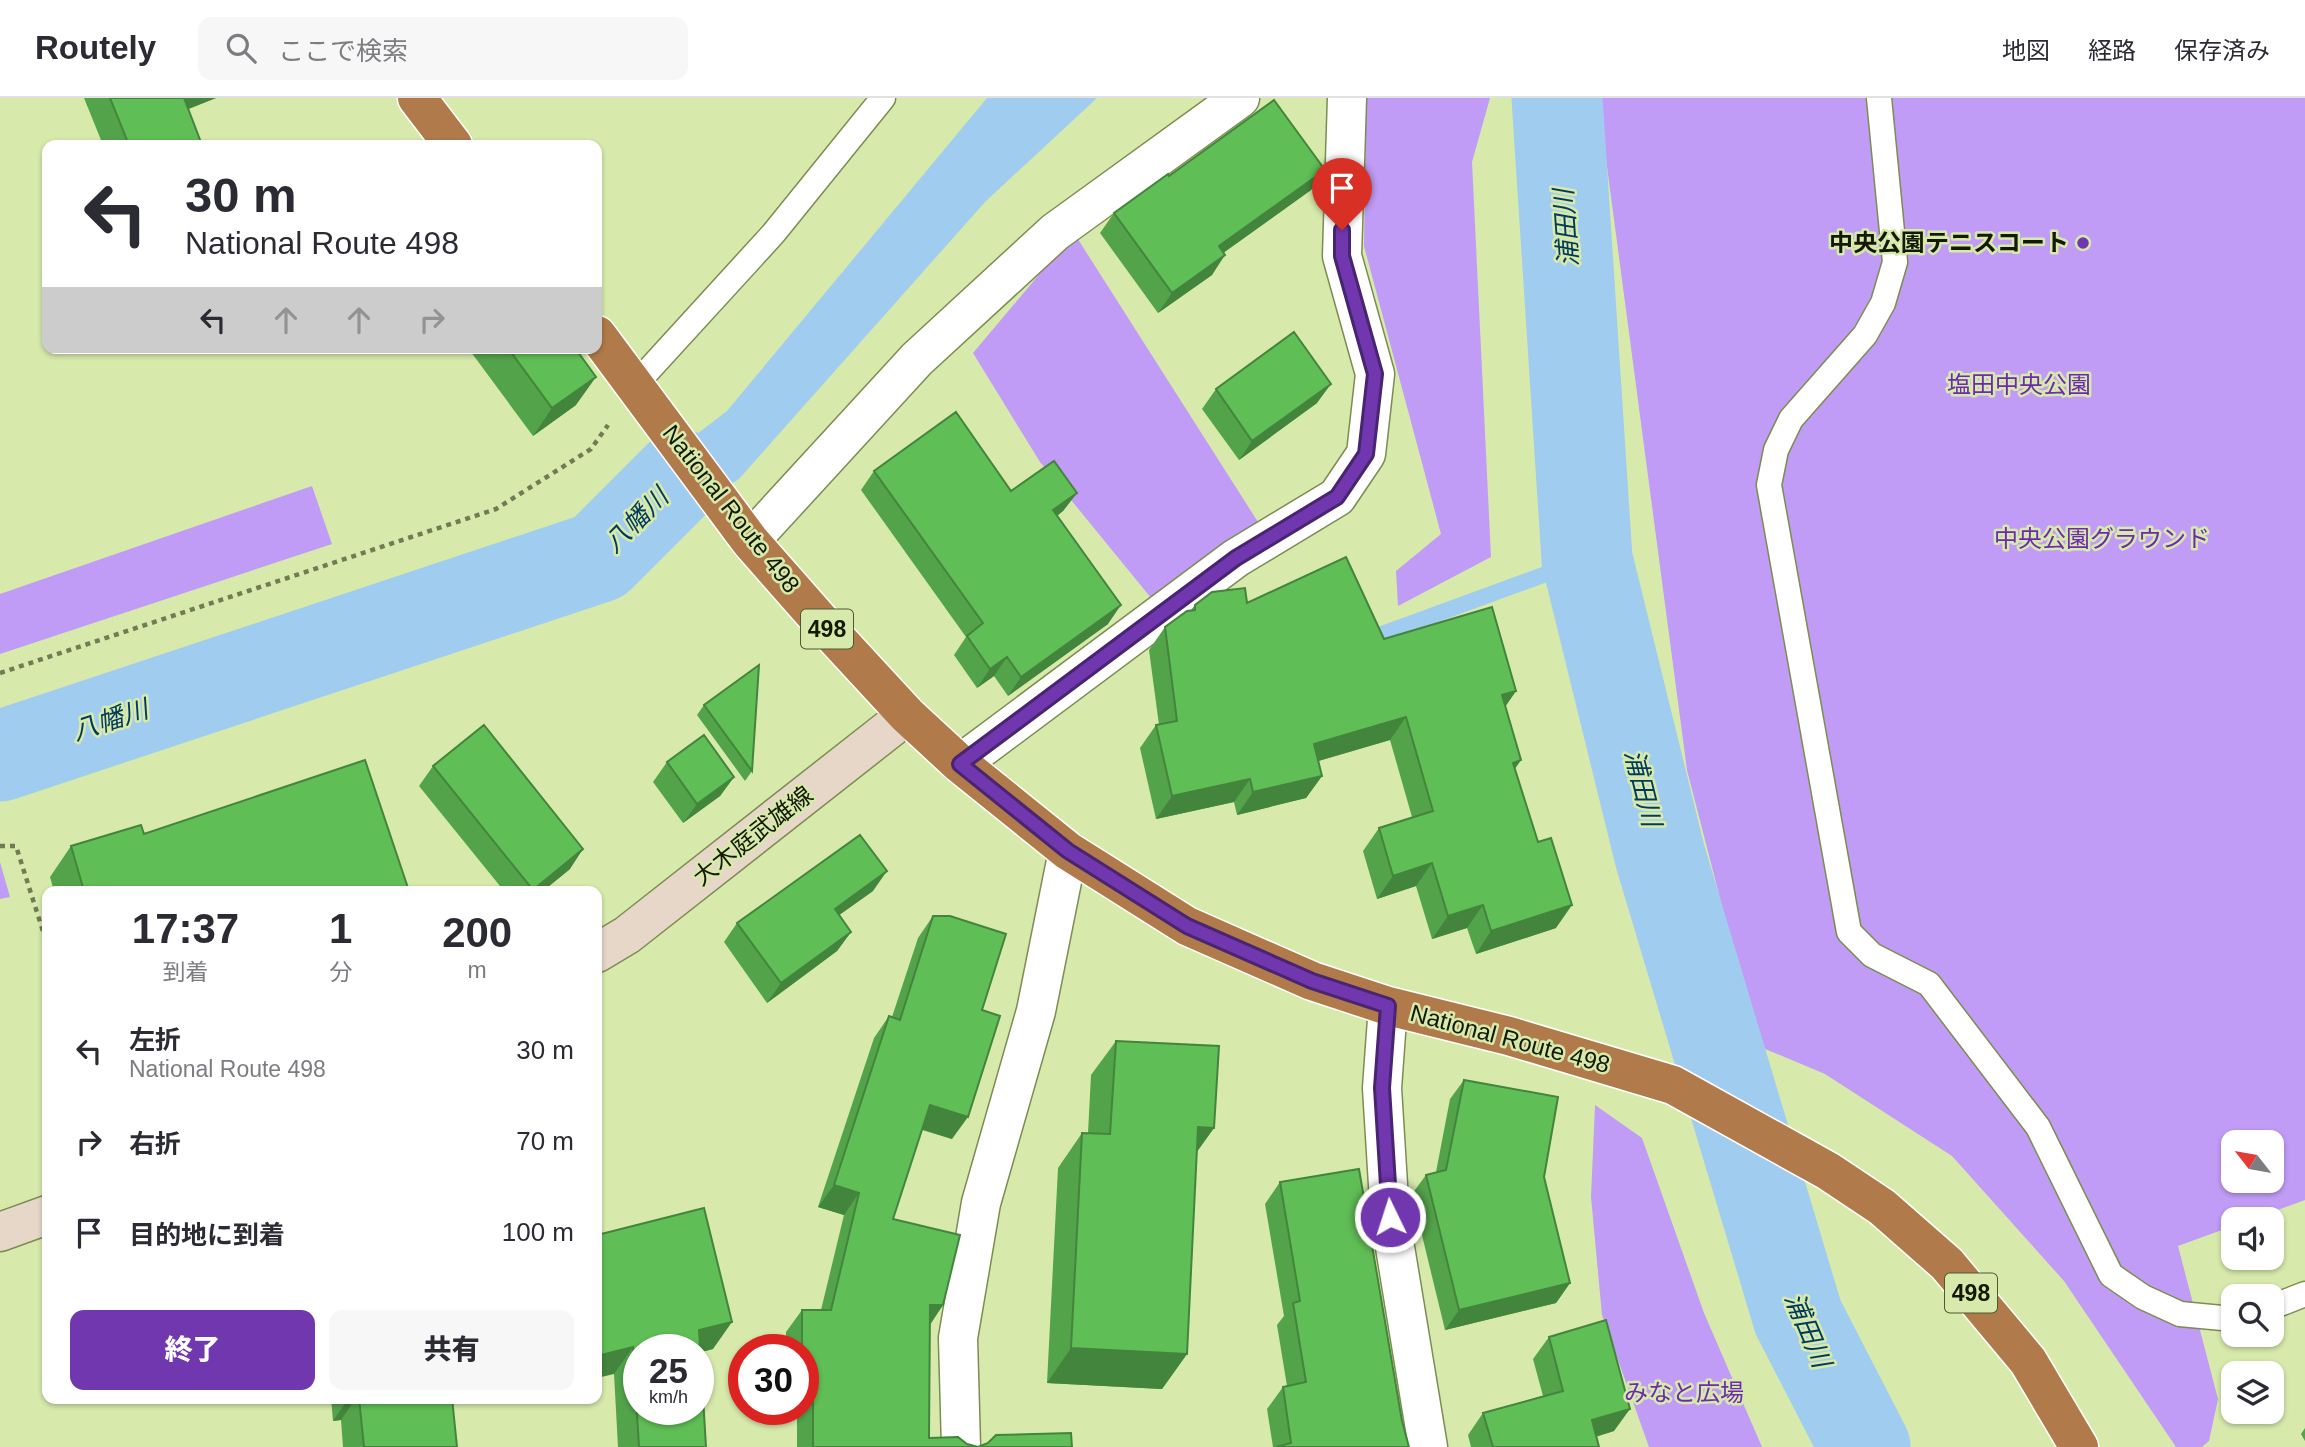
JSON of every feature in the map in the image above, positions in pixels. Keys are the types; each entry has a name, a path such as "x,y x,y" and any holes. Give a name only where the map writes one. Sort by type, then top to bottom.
{"highway":[{"path":"417,98 449,140"},
{"name":"National Route 498","path":"602,342 750,541 823,624 907,715 960,764 1068,851 1187,926 1312,981 1388,1006 1509,1036 1673,1085 1828,1171 1882,1207 1947,1264 2028,1361 2079,1447"}],"main road":[{"name":"大木庭武雄線","path":"602,951 627,935 907,715"},
{"path":"0,1232 42,1217"}],"street":[{"path":"750,541 917,359 1055,232 1240,98"},
{"path":"960,764 1236,558 1337,497 1366,454 1375,374 1342,256 1347,98"},
{"path":"961,1447 958,1338 981,1203 1036,1011 1068,851"},
{"path":"1388,1006 1382,1088 1390,1217 1428,1447"}],"lane":[{"path":"635,385 773,234 883,98"},
{"path":"1879,98 1895,262 1883,303 1865,335 1791,419 1776,450 1769,485 1849,932 1872,955 1929,984 2038,1127 2111,1275 2143,1297 2180,1314 2221,1318"},
{"path":"2284,1302 2305,1294"}],"path":[{"path":"0,673 496,509 591,449 635,385"},
{"path":"0,846 16,846 42,928"}],"green space":[{"path":"1366,98 1490,98 1472,162 1491,557 1398,606 1396,571 1441,534 1364,246"},
{"name":"塩田中央公園","path":"1584,98 2305,98 2305,1200 2284,1208 2221,1207 2221,1230 2178,1246 2218,1399 2209,1441 2202,1447 2176,1447 2064,1281 1952,1156 1825,1074 1758,1046 1687,770 1604,144"},
{"path":"1074,233 1258,522 1156,604 1040,462 973,353"},
{"path":"312,486 332,544 0,654 0,594"},
{"path":"0,862 10,897 0,899"},
{"name":"みなと広場","path":"1595,1105 1642,1138 1704,1313 1762,1447 1649,1447 1602,1315 1591,1197"}],"water":[{"path":"987,98 1097,98 985,202 739,479 595,571 576,527 727,411"}],"building":[{"path":"110,98 184,98 200,140 127,140"},
{"path":"1274,100 1325,170 1219,246 1225,255 1172,293 1114,213"},
{"path":"1294,332 1331,384 1252,441 1216,389"},
{"path":"512,354 579,354 596,377 552,408"},
{"path":"956,412 1011,491 1054,461 1077,493 1053,510 1121,605 1021,677 1007,657 990,669 967,636 983,623 874,471"},
{"path":"1346,557 1384,639 1492,607 1516,691 1502,695 1521,760 1513,763 1538,842 1551,838 1572,905 1491,931 1483,905 1448,916 1432,863 1393,876 1379,828 1433,811 1406,717 1314,744 1322,776 1253,792 1250,779 1172,796 1156,725 1177,721 1165,627 1187,611 1195,610 1195,605 1212,592 1245,588 1247,603"},
{"path":"759,665 752,771 704,705"},
{"path":"484,725 583,849 538,886 530,886 433,766"},
{"path":"704,735 734,777 697,804 667,762"},
{"path":"365,760 407,886 83,886 71,846 141,825 144,834"},
{"path":"860,835 887,871 835,909 851,932 781,983 737,923"},
{"path":"933,916 950,916 1006,934 982,1010 1000,1016 968,1117 930,1105 893,1219 960,1235 943,1305 930,1305 929,1438 958,1437 967,1444 978,1447 813,1447 813,1425 819,1425 819,1334 802,1334 802,1310 831,1310 859,1193 834,1185 889,1016 900,1020"},
{"path":"1116,1041 1219,1046 1214,1128 1198,1127 1187,1354 1071,1348 1082,1133 1110,1134"},
{"path":"1464,1080 1558,1097 1544,1177 1570,1283 1459,1310 1426,1175 1446,1170"},
{"path":"1359,1169 1402,1421 1409,1447 1276,1447 1291,1443 1283,1387 1306,1382 1293,1303 1300,1301 1280,1182"},
{"path":"704,1208 732,1322 699,1330 699,1334 623,1334 623,1350 602,1355 602,1234"},
{"path":"1606,1320 1630,1409 1592,1420 1599,1447 1493,1447 1483,1413 1563,1391 1549,1337"},
{"path":"360,1404 453,1404 457,1447 364,1447"},
{"path":"638,1425 705,1425 706,1447 639,1447"},
{"path":"1071,1433 1072,1447 978,1447 988,1443 996,1435"}],"waterway":[{"name":"浦田川","path":"1557,98 1587,559 1660,856 1798,1317 1865,1447"},
{"name":"八幡川","path":"0,756 599,557 681,475"},
{"path":"1363,641 1587,559"}],"place":[{"name":"中央公園テニスコート","path":"2083,243"}],"route":[{"path":"1342,230 1342,256 1375,374 1366,454 1337,497 1236,558 960,764 1068,851 1187,926 1312,981 1388,1006 1382,1088 1390,1217"}],"park label":[{"name":"中央公園グラウンド","path":"2102,539"}]}
